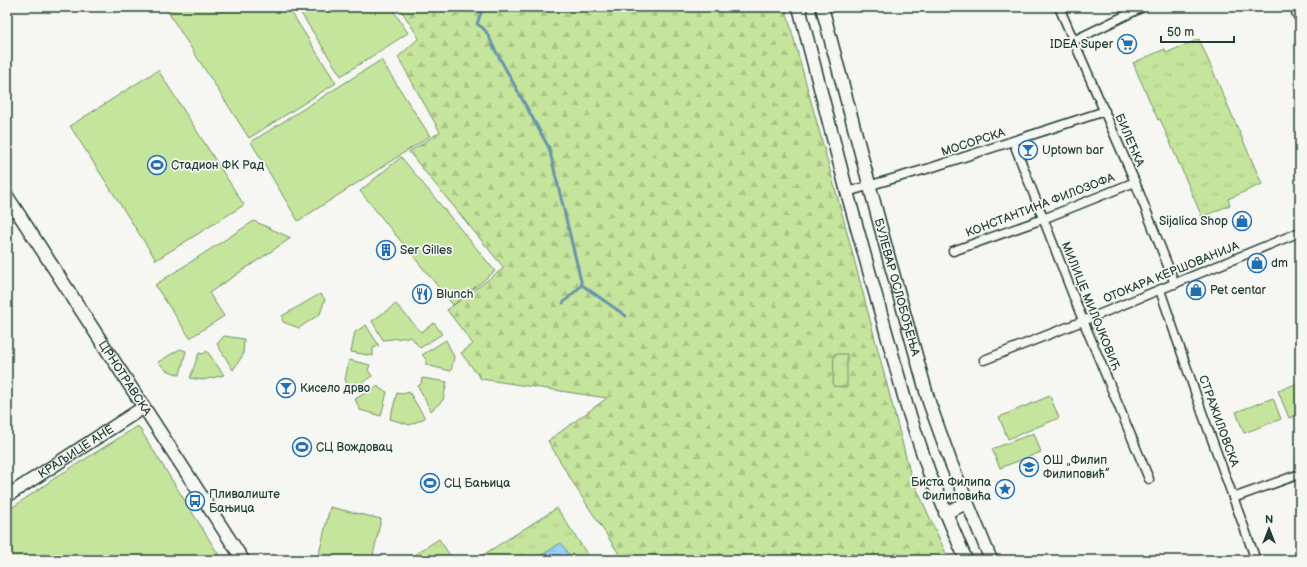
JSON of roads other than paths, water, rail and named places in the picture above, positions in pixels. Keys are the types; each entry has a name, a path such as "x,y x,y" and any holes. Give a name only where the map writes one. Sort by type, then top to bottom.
{"main road":[{"name":"БУЛЕВАР ОСЛОБОЂЕЊА","path":"798,7 847,192 907,407 924,458 945,513 966,560"},
{"name":"БУЛЕВАР ОСЛОБОЂЕЊА","path":"822,7 929,402 951,463 991,560"},
{"path":"1296,7 1300,16"},
{"name":"ЦРНОТРАВСКА","path":"7,196 242,560"},
{"name":"КРАЉИЦЕ АНЕ","path":"7,496 144,407"},
{"path":"945,513 967,503"}],"street":[{"name":"БИЛЕЋКА","path":"1059,7 1135,182 1176,284"},
{"path":"1073,41 1143,7"},
{"name":"МОСОРСКА","path":"847,192 930,168 1104,111"},
{"name":"МИЛИЦЕ МИЛОЈКОВИЋ","path":"1013,141 1083,321 1149,480"},
{"name":"КОНСТАНТИНА ФИЛОЗОФА","path":"953,251 1135,182"},
{"name":"ОТОКАРА КЕРШОВАНИЈА","path":"984,360 1176,284 1300,232"},
{"name":"СТРАЖИЛОВСКА","path":"1160,290 1256,560"},
{"path":"1233,498 1300,474"}],"water":[{"path":"561,543 572,560 534,560"}],"waterway":[{"path":"480,7 481,13 477,24 487,33 549,148 582,285 626,316"},
{"path":"563,303 582,285"}],"place":[{"name":"IDEA Super","path":"1127,44"},
{"name":"Uptown bar","path":"1028,150"},
{"name":"Стадион ФК Рад","path":"157,165"},
{"name":"Sijalica Shop","path":"1242,221"},
{"name":"Ser Gilles","path":"386,250"},
{"name":"dm","path":"1257,263"},
{"name":"Pet centar","path":"1196,290"},
{"name":"Blunch","path":"422,294"},
{"name":"Кисело дрво","path":"286,388"},
{"name":"СЦ Вождовац","path":"302,447"},
{"name":"ОШ „Филип Филиповић”","path":"1029,467"},
{"name":"СЦ Бањица","path":"430,483"},
{"name":"Биста Филипа Филиповића","path":"1005,489"},
{"name":"Пливалиште Бањица","path":"195,501"}]}
